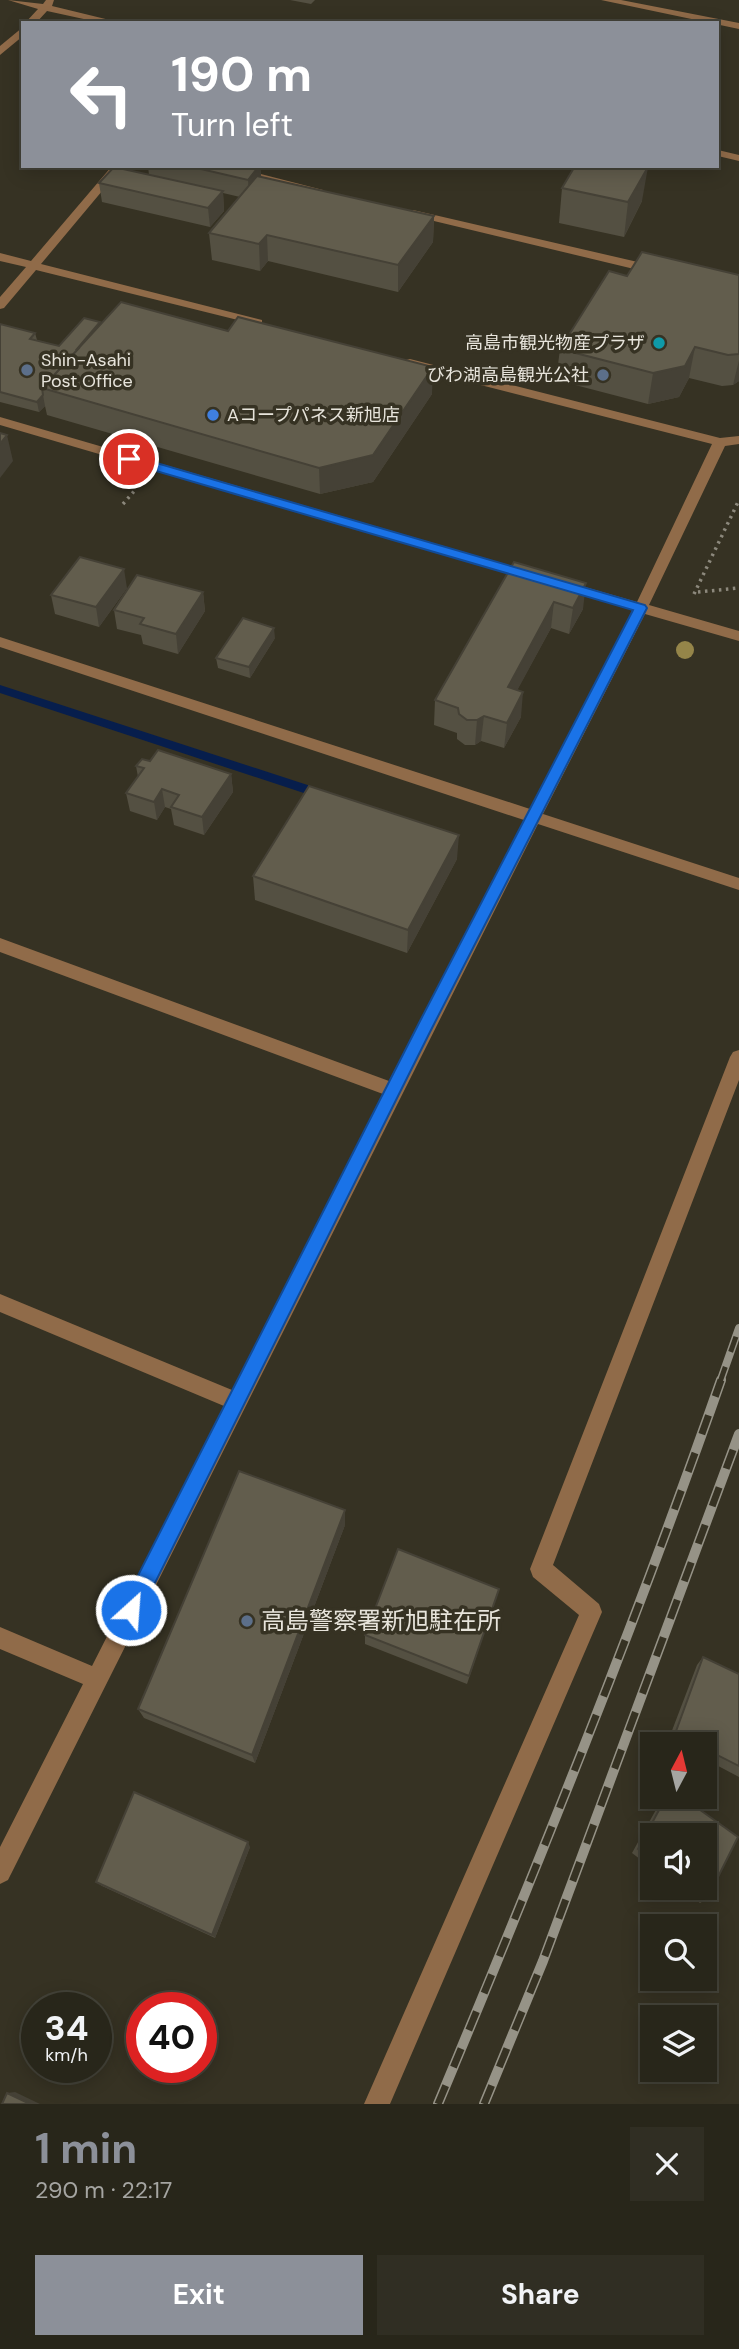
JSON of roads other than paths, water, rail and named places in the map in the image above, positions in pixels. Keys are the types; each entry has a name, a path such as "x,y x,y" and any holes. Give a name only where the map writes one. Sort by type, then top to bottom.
{"street":[{"path":"13,0 49,4 110,21"},
{"path":"606,0 713,21"},
{"path":"32,21 49,4"},
{"path":"719,22 739,26"},
{"path":"0,52 21,32"},
{"path":"719,153 739,158"},
{"path":"0,305 116,168"},
{"path":"223,168 336,195"},
{"path":"403,211 672,274"},
{"path":"0,257 276,328"},
{"path":"397,359 720,442 739,440"},
{"path":"0,421 739,636"},
{"path":"0,1872 393,1090 641,608 720,442"},
{"path":"0,642 739,884"},
{"path":"0,945 393,1090"},
{"path":"377,2104 591,1612 541,1569 739,1057"},
{"path":"0,1303 236,1401"},
{"path":"0,1638 97,1679"}],"waterway":[{"path":"0,689 325,795"}],"railway":[{"path":"720,1382 739,1328"},
{"path":"438,2104 585,1744 655,1563 721,1380"},
{"path":"484,2104 543,1961 739,1434"}],"place":[{"name":"高島市観光物産プラザ","path":"659,343"},
{"name":"Shin-Asahi Post Office","path":"27,370"},
{"name":"びわ湖高島観光公社","path":"603,375"},
{"name":"Aコープパネス新旭店","path":"213,415"},
{"name":"高島警察署新旭駐在所","path":"247,1621"}]}
